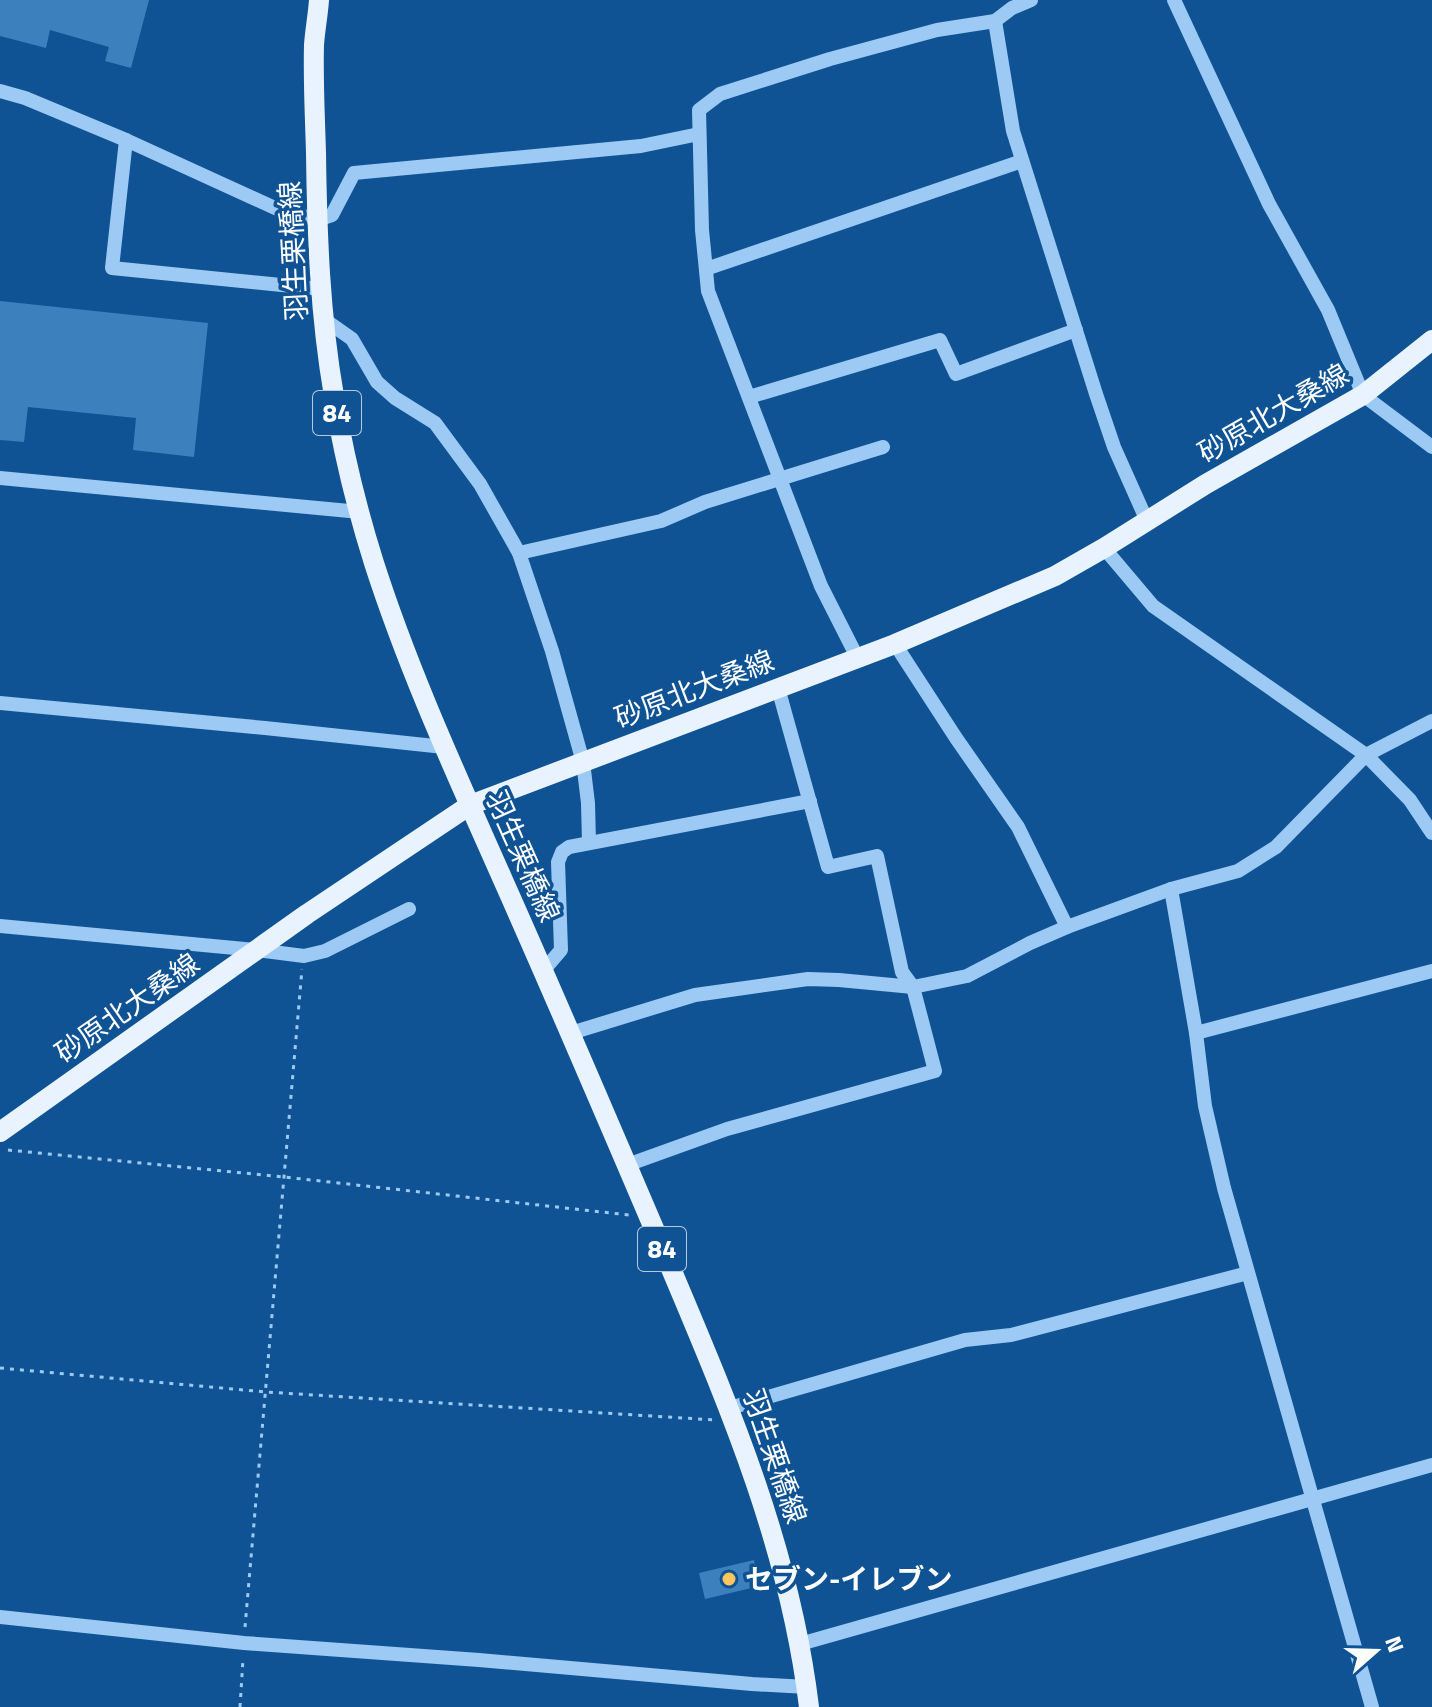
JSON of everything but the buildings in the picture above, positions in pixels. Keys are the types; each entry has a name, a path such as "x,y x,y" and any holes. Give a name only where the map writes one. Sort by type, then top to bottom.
{"main road":[{"name":"羽生栗橋線","path":"319,0 314,44 321,289 334,396 373,559 396,630 444,747 571,1033 732,1415 780,1558 800,1644 808,1697"},
{"name":"砂原北大桑線","path":"0,1132 257,950 470,805 895,644 1055,576 1206,484 1363,395 1432,340"}],"street":[{"path":"857,657 821,586 708,291 702,230 699,110 720,94 830,59 937,30 995,21 1012,8 1031,0"},
{"path":"1174,0 1269,204 1328,310 1363,395 1432,447"},
{"path":"995,21 1013,131 1022,161 1114,447 1147,521"},
{"path":"0,91 25,98 126,140 275,208 317,220 332,215 354,173 641,146 699,134"},
{"path":"126,140 112,268 321,289"},
{"path":"706,269 1022,161"},
{"path":"325,320 352,339 377,382 395,398 435,423 480,484 519,553 552,651 583,762 589,843"},
{"path":"749,397 940,340 956,374 1076,330"},
{"path":"519,553 661,521 705,502 883,447"},
{"path":"0,478 360,512"},
{"path":"1104,548 1153,606 1366,755 1410,800 1432,833"},
{"path":"895,644 1018,827 1067,927"},
{"path":"627,1165 727,1129 935,1071 913,987 902,972 877,856 828,867 778,688"},
{"path":"0,703 444,747"},
{"path":"571,1033 695,995 808,979 913,987 967,976 1067,927 1171,889 1238,871 1276,847 1366,755 1432,721"},
{"path":"543,971 561,950 558,862 562,852 569,847 810,801"},
{"path":"1171,889 1196,1033 1205,1106 1224,1188 1372,1707"},
{"path":"0,926 304,956 325,951 409,909"},
{"path":"1196,1033 1432,971"},
{"path":"732,1415 965,1340 1011,1335 1248,1273"},
{"path":"800,1644 1432,1465"},
{"path":"0,1617 244,1643 752,1684 808,1697"}],"path":[{"path":"240,1707 304,956"},
{"path":"0,1149 649,1217"},
{"path":"0,1368 266,1392 732,1415"}],"place":[{"name":"セブン-イレブン","path":"729,1579"}]}
